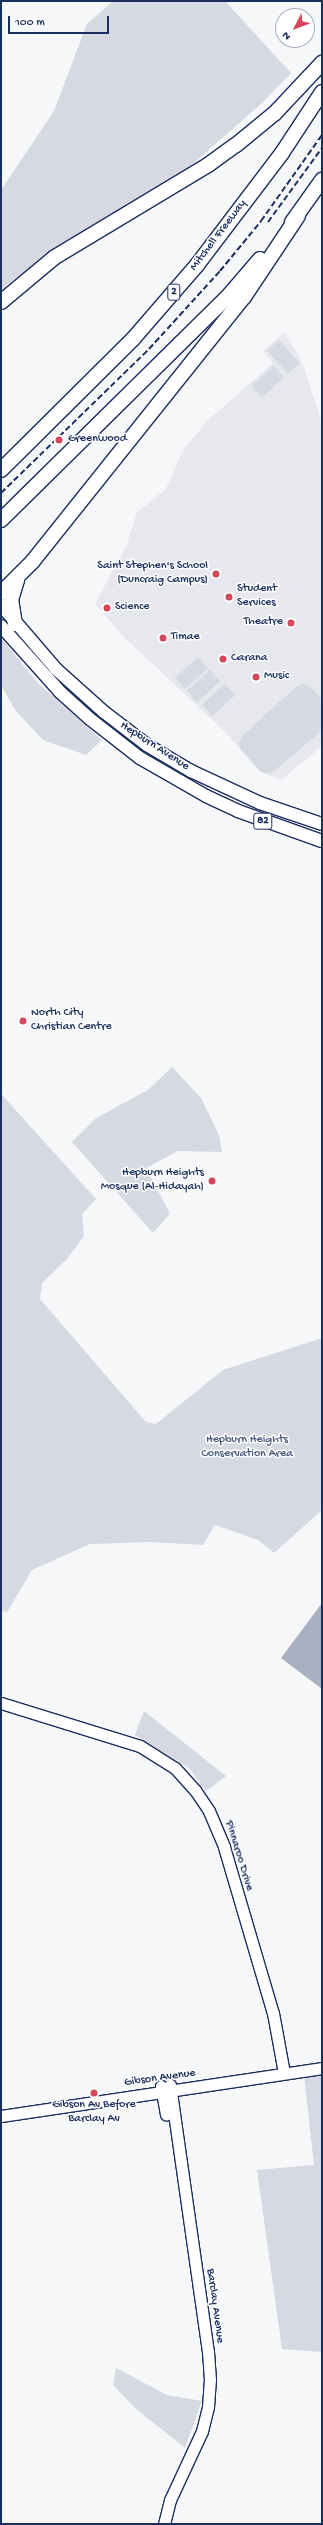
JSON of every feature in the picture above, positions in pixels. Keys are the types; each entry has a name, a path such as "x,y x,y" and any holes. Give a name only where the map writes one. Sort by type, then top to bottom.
{"highway":[{"path":"1,302 55,257 208,165 236,145 275,113 322,63"},
{"name":"Mitchell Freeway","path":"1,470 133,339 198,265 282,153 322,92"},
{"path":"1,593 19,576 244,296 322,180"},
{"path":"1,520 230,294 298,216"},
{"path":"15,624 11,600 19,576"}],"main road":[{"name":"Hepburn Avenue","path":"1,605 15,624 78,690 147,745 191,771 260,803 322,824"},
{"name":"Hepburn Avenue","path":"1,626 60,692 90,719 140,758 193,789 238,811 322,841"}],"street":[{"name":"Pinnaroo Drive","path":"1,1703 140,1746 175,1768 195,1790 209,1810 224,1847 273,2013 283,2071"},
{"name":"Gibson Avenue","path":"1,2109 166,2088 283,2071 322,2063"},
{"name":"Gibson Avenue","path":"283,2071 322,2068"},
{"name":"Gibson Avenue","path":"1,2116 166,2088"},
{"name":"Barclay Avenue","path":"158,2524 163,2501 197,2428 204,2385 200,2340 166,2088"},
{"name":"Barclay Avenue","path":"164,2524 170,2500 202,2431 208,2407 210,2380 208,2352 166,2088"}],"shaded area":[{"name":"Saint Stephen's School (Duncraig Campus)","path":"285,332 303,365 322,423 322,746 281,780 260,771 224,731 125,638 95,604 127,544 137,512 166,489 182,452 207,421 273,363 263,351"}],"green space":[{"path":"113,1 225,1 291,73 262,103 185,171 39,261 1,289 1,190 54,111 87,24"},
{"path":"279,340 300,363 288,374 267,351"},
{"path":"274,366 284,377 262,397 252,386"},
{"path":"1,638 38,683 102,740 86,755 43,740 16,711 1,685"},
{"path":"198,657 208,668 185,689 175,678"},
{"path":"210,670 220,681 197,702 187,691"},
{"path":"225,684 235,695 212,716 202,705"},
{"path":"303,684 308,685 322,699 322,730 273,772 266,773 260,771 241,750 239,743 242,736 297,686"},
{"path":"172,1067 201,1098 219,1135 222,1152 178,1151 146,1168 170,1214 153,1233 72,1142 96,1118 148,1090"},
{"name":"Hepburn Heights Conservation Area","path":"1,1094 96,1199 82,1214 84,1236 67,1259 42,1283 40,1299 146,1422 156,1424 223,1370 322,1338 322,1510 274,1553 258,1540 215,1525 203,1545 150,1542 90,1544 32,1570 7,1612 1,1611"},
{"path":"144,1711 226,1776 206,1791 189,1768 135,1735"},
{"path":"322,2073 322,2352 282,2349 257,2170 314,2165 304,2076"},
{"path":"116,2368 167,2395 202,2401 185,2448 135,2408 113,2385"}],"water":[{"path":"322,1603 322,1689 281,1658"}],"railway":[{"path":"1,493 149,349 220,271 261,221 322,135"},
{"path":"268,222 322,148"}],"place":[{"name":"Greenwood","path":"59,440"},
{"name":"Saint Stephen's School (Duncraig Campus)","path":"216,574"},
{"name":"Student Services","path":"229,597"},
{"name":"Science","path":"107,608"},
{"name":"Theatre","path":"291,623"},
{"name":"Timae","path":"163,638"},
{"name":"Carana","path":"223,659"},
{"name":"Music","path":"256,677"},
{"name":"North City Christian Centre","path":"23,1021"},
{"name":"Hepburn Heights Mosque (Al-Hidayah)","path":"212,1181"},
{"name":"Gibson Av Before Barclay Av","path":"94,2093"}]}
